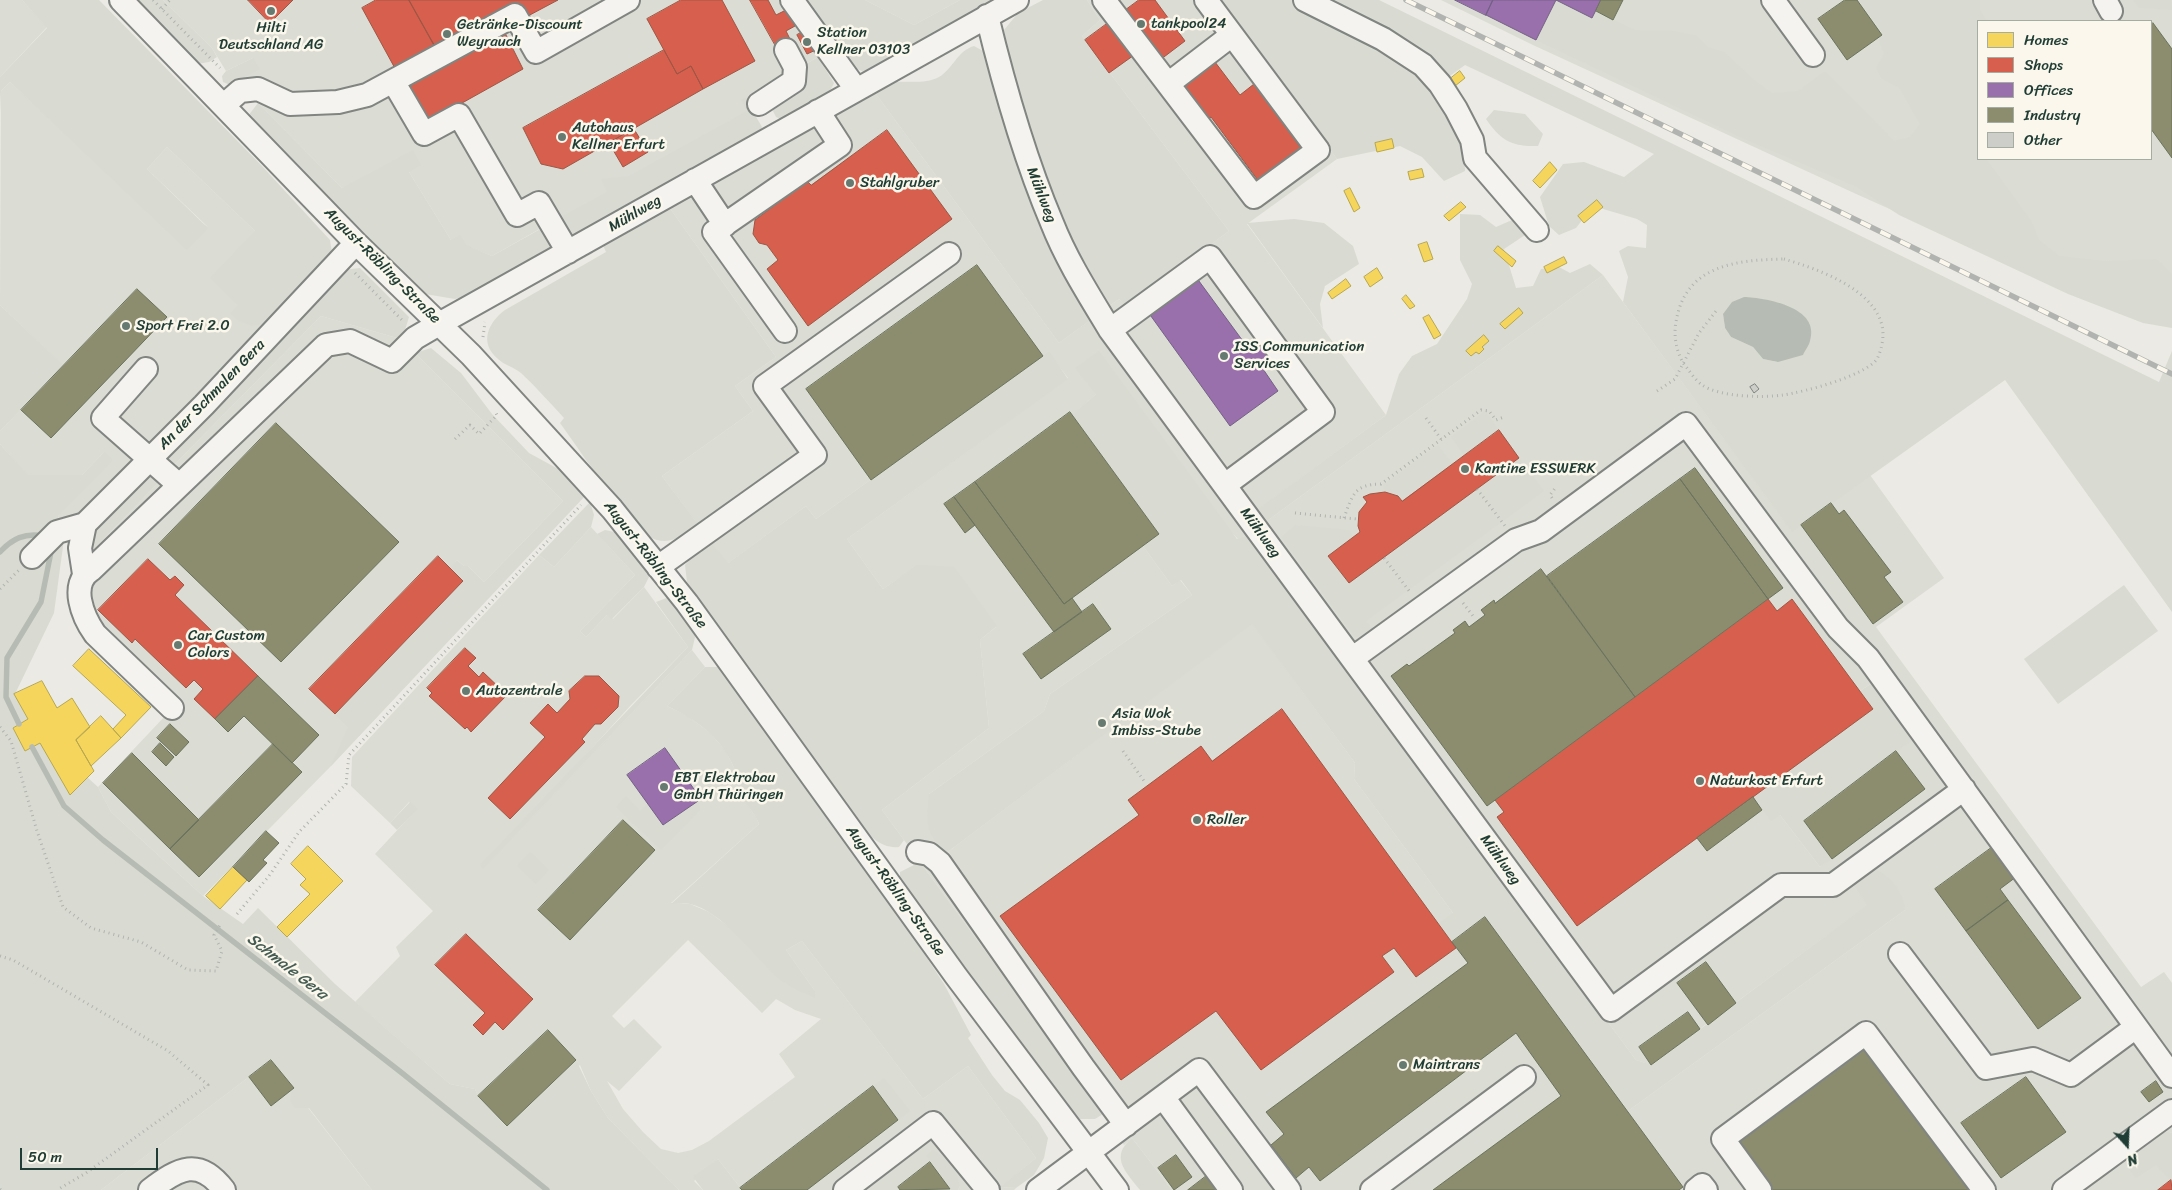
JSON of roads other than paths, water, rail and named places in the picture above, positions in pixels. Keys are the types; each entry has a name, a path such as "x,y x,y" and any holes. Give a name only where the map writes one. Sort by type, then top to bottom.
{"street":[{"name":"August-Röbling-Straße","path":"122,0 356,243 471,355 595,490 687,603 956,976 1116,1190"},
{"path":"224,105 240,91 258,89 290,104 338,102 367,95 515,15 536,52 628,0"},
{"path":"792,0 856,89"},
{"name":"Mühlweg","path":"179,485 326,345 350,341 392,360 415,338 439,324 1016,0"},
{"path":"1104,0 1254,197 1318,150 1206,0"},
{"path":"1304,0 1383,39 1423,65 1440,84 1456,109 1472,140 1475,158 1537,230"},
{"path":"1773,0 1813,55"},
{"name":"Mühlweg","path":"987,16 1009,98 1031,169 1052,224 1080,281 1110,330 1611,1010 1781,885 1833,884 1964,789"},
{"path":"1168,84 1232,35"},
{"path":"775,135 756,98 794,81 795,67 786,50"},
{"path":"393,81 424,134 459,115 517,216 539,203 568,252"},
{"path":"785,330 714,232 840,145 818,111"},
{"path":"695,180 725,225"},
{"name":"An der Schmalen Gera","path":"34,554 57,532 85,524 150,460 356,243"},
{"path":"658,567 815,454 765,386 949,254"},
{"path":"1110,330 1210,257 1323,412 1225,485"},
{"path":"84,574 91,570 179,485 103,418 146,369"},
{"path":"1353,658 1516,540 1541,531 1686,424 1838,628 1868,658 2172,1076"},
{"path":"85,524 80,548 84,574 80,592 86,621 96,634 172,708"},
{"path":"918,852 929,854 940,863 1126,1125"},
{"path":"1900,954 1986,1068 2033,1059 2071,1075 2136,1027"},
{"path":"1760,1190 1723,1139 1866,1033 1984,1190"},
{"path":"1038,1190 1199,1070 1289,1190"},
{"path":"1372,1190 1524,1077"},
{"path":"1163,1097 1231,1190"},
{"path":"2064,1190 2172,1111"},
{"path":"845,1190 933,1123 988,1190"},
{"path":"150,1190 167,1178 192,1169 203,1170 215,1178 224,1190"},
{"path":"1696,1190 1702,1185 1706,1190"}],"waterway":[{"name":"Schmale Gera","path":"0,552 9,543 19,538 31,535 44,536"},
{"name":"Schmale Gera","path":"19,724 6,697 7,658 41,602 52,547"},
{"name":"Schmale Gera","path":"32,747 64,806 103,840 402,1073 547,1190"}],"railway":[{"path":"1406,0 2172,374"}],"place":[{"name":"Hilti Deutschland AG","path":"271,11"},
{"name":"tankpool24","path":"1141,24"},
{"name":"Getränke-Discount Weyrauch","path":"447,34"},
{"name":"Station Kellner 03103","path":"807,42"},
{"name":"Autohaus Kellner Erfurt","path":"562,137"},
{"name":"Stahlgruber","path":"850,183"},
{"name":"Sport Frei 2.0","path":"126,326"},
{"name":"ISS Communication Services","path":"1224,356"},
{"name":"Kantine ESSWERK","path":"1465,469"},
{"name":"Car Custom Colors","path":"178,645"},
{"name":"Autozentrale","path":"466,691"},
{"name":"Asia Wok Imbiss-Stube","path":"1102,723"},
{"name":"Naturkost Erfurt","path":"1700,781"},
{"name":"EBT Elektrobau GmbH Thüringen","path":"664,787"},
{"name":"Roller","path":"1197,820"},
{"name":"Maintrans","path":"1403,1065"}]}
